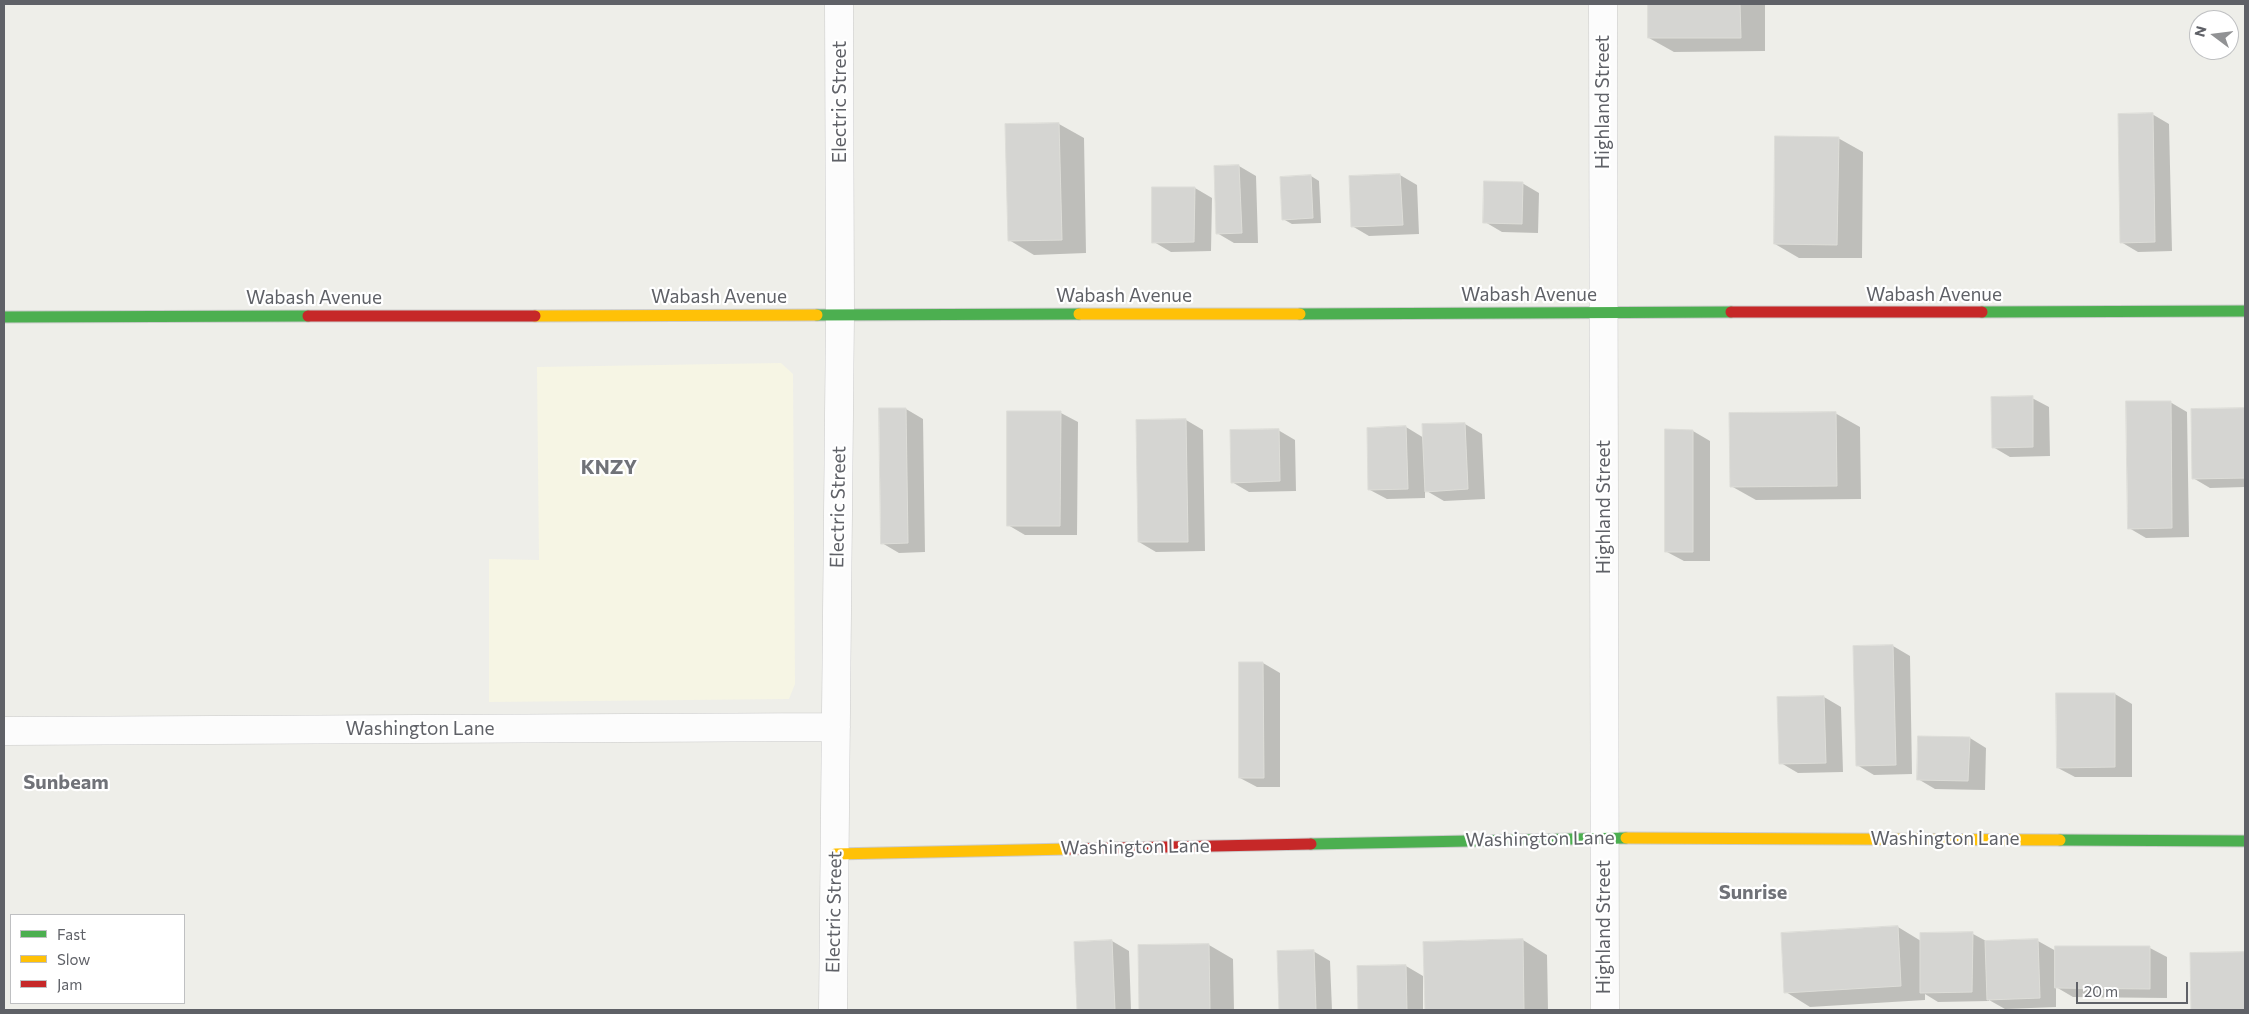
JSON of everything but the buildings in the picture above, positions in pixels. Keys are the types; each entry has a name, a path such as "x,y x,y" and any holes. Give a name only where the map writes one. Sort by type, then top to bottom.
{"street":[{"name":"Electric Street","path":"834,1010 840,315 839,4"},
{"name":"Highland Street","path":"1603,4 1605,1010"},
{"name":"Wabash Avenue","path":"4,317 2245,311"},
{"name":"Washington Lane","path":"4,731 836,728"},
{"name":"Washington Lane","path":"835,854 1604,838 2245,841"}],"shaded area":[{"path":"781,363 793,374 795,684 789,699 489,702 489,559 539,560 537,367"}],"traffic: fast":[{"path":"1982,312 2245,311"},
{"path":"1300,314 1731,312"},
{"path":"817,315 1079,314"},
{"path":"4,317 308,316"},
{"path":"1311,844 1626,838"},
{"path":"2060,840 2245,841"}],"traffic: slow":[{"path":"1079,314 1300,314"},
{"path":"535,316 817,315"},
{"path":"1626,838 2060,840"},
{"path":"835,854 1069,849"}],"traffic: jam":[{"path":"1731,312 1982,312"},
{"path":"308,316 535,316"},
{"path":"1069,849 1311,844"}],"district":[{"name":"KNZY","path":"609,467"},
{"name":"Sunbeam","path":"66,782"},
{"name":"Sunrise","path":"1753,892"}]}
